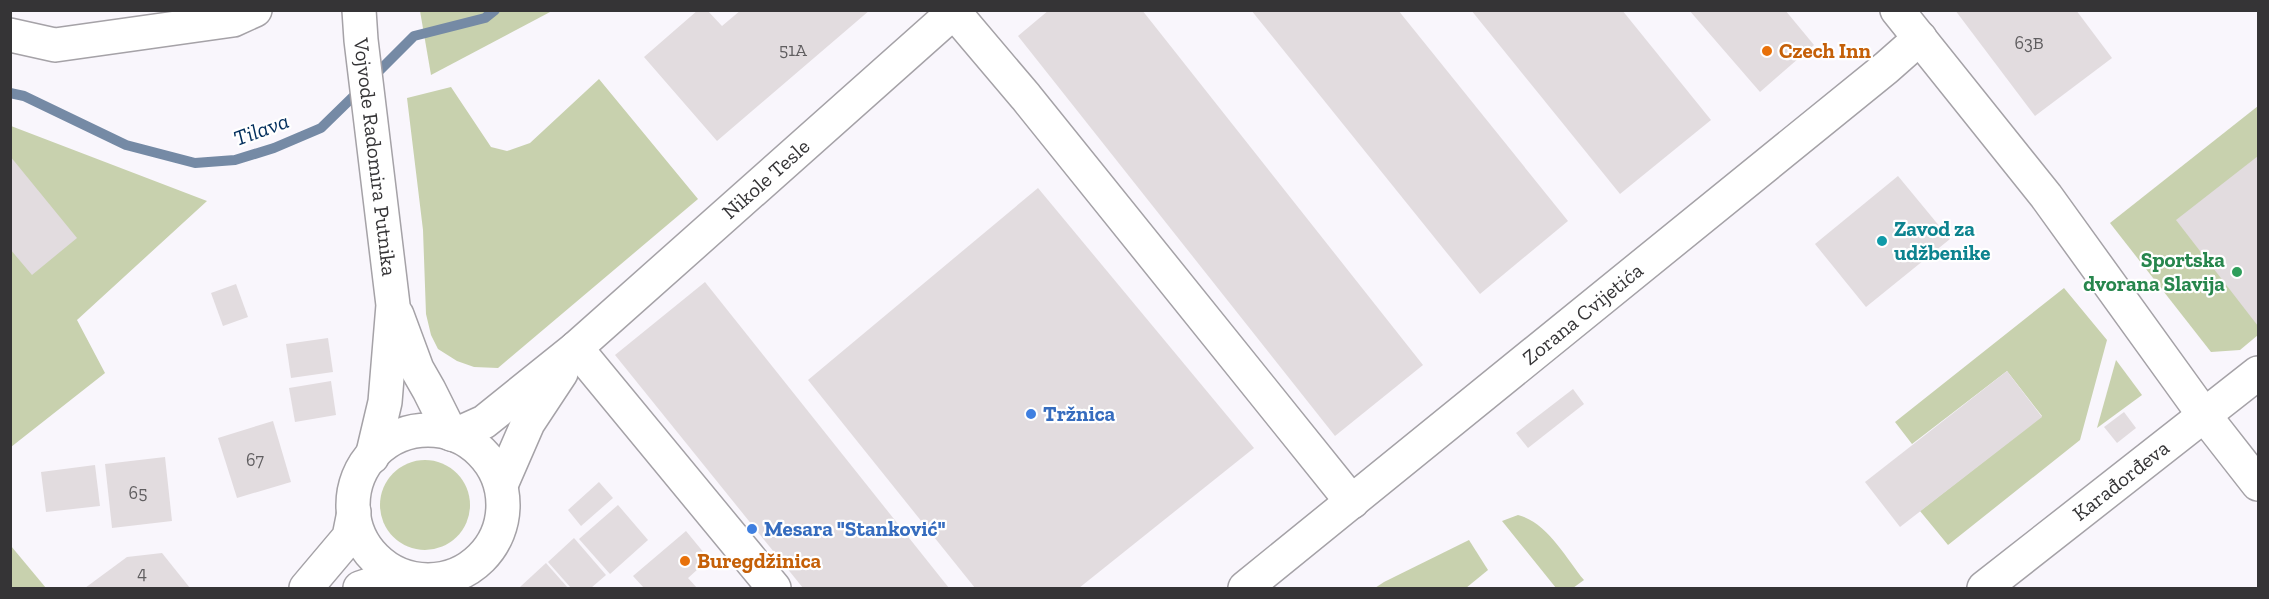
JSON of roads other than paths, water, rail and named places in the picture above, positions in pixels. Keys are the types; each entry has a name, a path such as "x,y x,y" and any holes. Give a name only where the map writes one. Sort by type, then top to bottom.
{"street":[{"path":"10,35 55,45 233,20 255,10"},
{"path":"1897,10 2046,196 2204,415 2259,484"},
{"path":"955,11 1352,502"},
{"name":"Nikole Tesle","path":"453,434 484,422 576,348 955,11"},
{"name":"Vojvode Radomira Putnika","path":"360,25 393,305 386,402 372,457"},
{"name":"Zorana Cvijetića","path":"1245,588 1920,38"},
{"name":"Vojvode Radomira Putnika","path":"393,305 417,369 453,434"},
{"path":"576,348 774,588"},
{"name":"Nikole Tesle","path":"501,485 528,423 576,348"},
{"name":"Karađorđeva","path":"1984,588 2259,373"},
{"path":"306,588 349,537 357,482 372,457 384,445 400,436 416,431 453,434 468,441 488,460 501,485 503,508 495,540 463,580 449,578 403,580 360,588"},
{"path":"354,512 359,535 371,554 403,580"}],"waterway":[{"name":"Tilava","path":"373,77 414,36 485,18 495,10"},
{"name":"Tilava","path":"10,93 24,96 126,145 195,163 235,160 274,148 321,128 362,88"}],"place":[{"name":"Czech Inn","path":"1767,51"},
{"name":"Zavod za udžbenike","path":"1882,241"},
{"name":"Sportska dvorana Slavija","path":"2237,272"},
{"name":"Tržnica","path":"1031,414"},
{"name":"Mesara \"Stanković\"","path":"752,529"},
{"name":"Buregdžinica","path":"685,561"}]}
